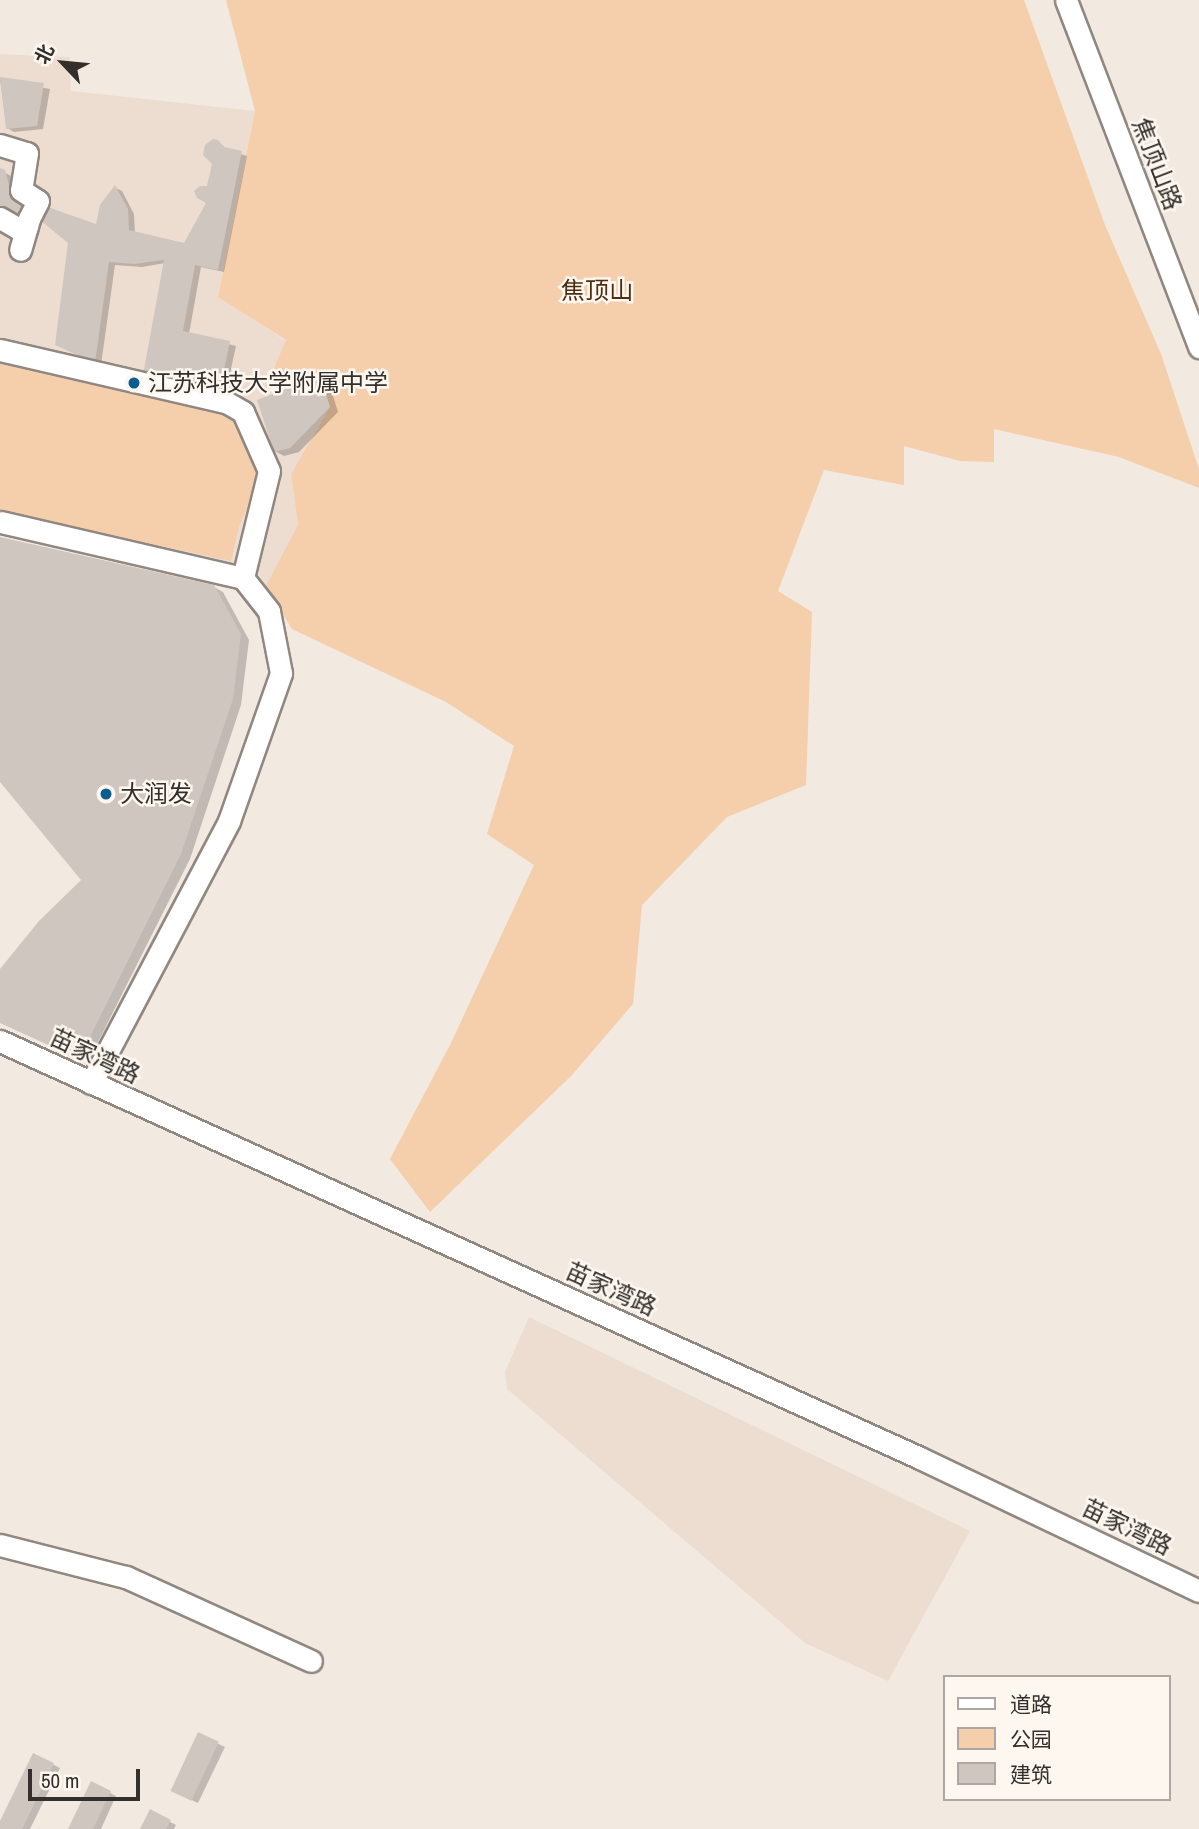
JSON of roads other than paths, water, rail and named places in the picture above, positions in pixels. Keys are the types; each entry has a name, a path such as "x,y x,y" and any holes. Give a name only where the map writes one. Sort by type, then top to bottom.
{"street":[{"name":"焦顶山路","path":"1066,0 1199,347"},
{"path":"0,145 27,153 21,190 38,201 20,250"},
{"path":"0,218 19,229 27,227"},
{"path":"0,350 226,402 243,412 269,471 244,572"},
{"path":"0,522 244,572 269,611 282,673 229,821 91,1083"},
{"name":"苗家湾路","path":"0,1041 920,1458 1199,1591"},
{"path":"0,1545 126,1577 311,1661"}],"place":[{"name":"江苏科技大学附属中学","path":"134,383"},
{"name":"大润发","path":"106,794"}],"park label":[{"name":"焦顶山","path":"597,291"}]}
